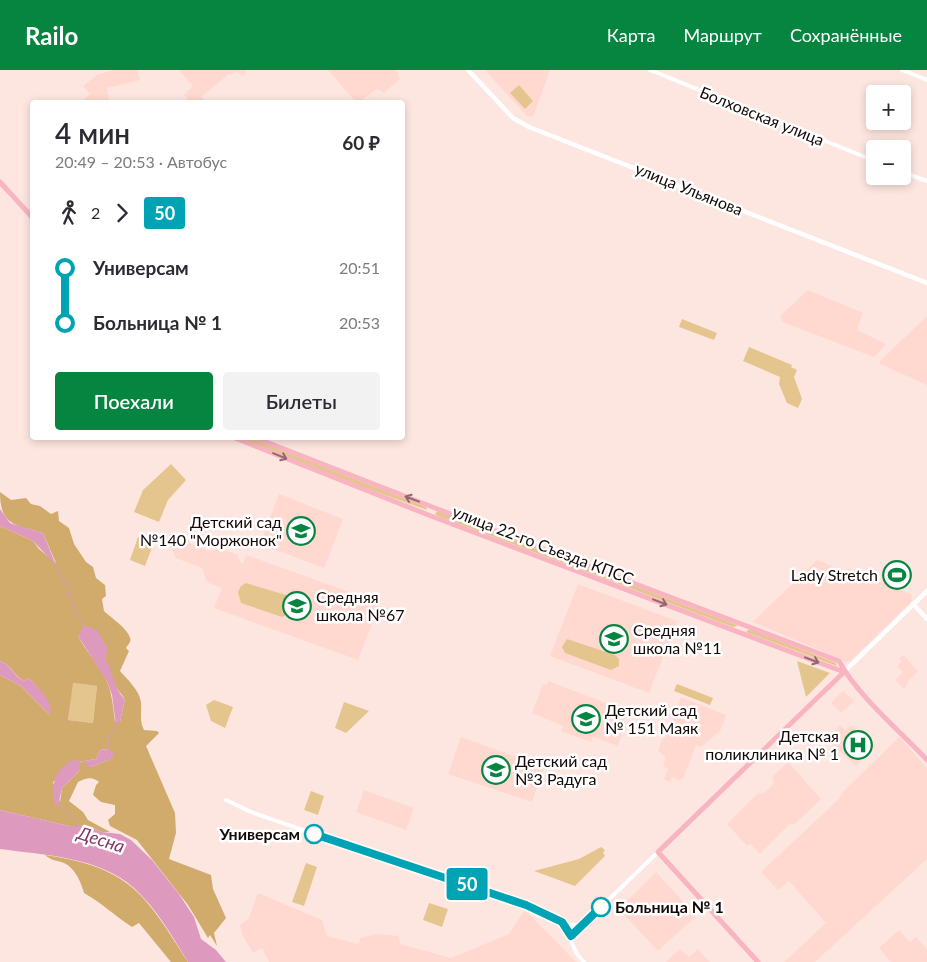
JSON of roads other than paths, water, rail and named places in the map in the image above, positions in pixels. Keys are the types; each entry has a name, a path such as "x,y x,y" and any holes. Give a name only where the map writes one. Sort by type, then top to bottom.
{"main road":[{"name":"улица Ульянова","path":"468,70 513,118 529,127 927,283"},
{"path":"0,182 30,215"},
{"name":"улица 22-го Съезда КПСС","path":"240,440 432,516 844,672"},
{"name":"улица 22-го Съезда КПСС","path":"261,440 838,661 844,672 927,760"},
{"path":"432,516 435,508"},
{"path":"758,962 658,852 927,591"},
{"path":"913,604 927,619"},
{"path":"742,633 745,626"}],"street":[{"name":"Болховская улица","path":"650,70 866,157"},
{"path":"902,70 927,80"},
{"path":"911,175 927,181"},
{"path":"226,800 251,812 526,905 570,925 582,925"},
{"path":"571,936 658,852"},
{"path":"562,922 571,936 574,947 584,962"}],"water":[{"path":"0,509 10,523 43,533 56,565 33,541 0,526"},
{"path":"87,626 97,630 108,649 105,659 118,690 125,699 120,722 116,725 112,695 107,681 78,636 83,627"},
{"path":"0,661 7,665 20,679 24,681 29,678 37,686 50,705 50,715 21,686 0,675"},
{"path":"108,749 115,754 111,759 91,767 88,767 85,762 80,763 80,770 62,788 58,806 55,805 54,784 62,768 74,759 79,762 96,759 100,750"},
{"name":"Десна","path":"0,810 69,826 88,826 102,832 120,834 131,840 152,860 179,894 194,917 201,939 216,950 226,962 188,962 164,923 142,896 120,878 105,870 71,859 0,849"}],"waterway":[{"path":"56,565 62,580 66,580 69,596 83,627"},
{"path":"108,749 108,740 116,725"},
{"name":"Десна","path":"58,806 72,816 80,826"}],"place":[{"name":"Детский сад №140 \"Моржонок\"","path":"301,531"},
{"name":"Lady Stretch","path":"897,575"},
{"name":"Средняя школа №67","path":"297,606"},
{"name":"Средняя школа №11","path":"614,639"},
{"name":"Детский сад № 151 Маяк","path":"586,719"},
{"name":"Детская поликлиника № 1","path":"858,745"},
{"name":"Детский сад №3 Радуга","path":"496,770"},
{"name":"Универсам","path":"314,834"},
{"name":"Больница № 1","path":"601,907"}]}
